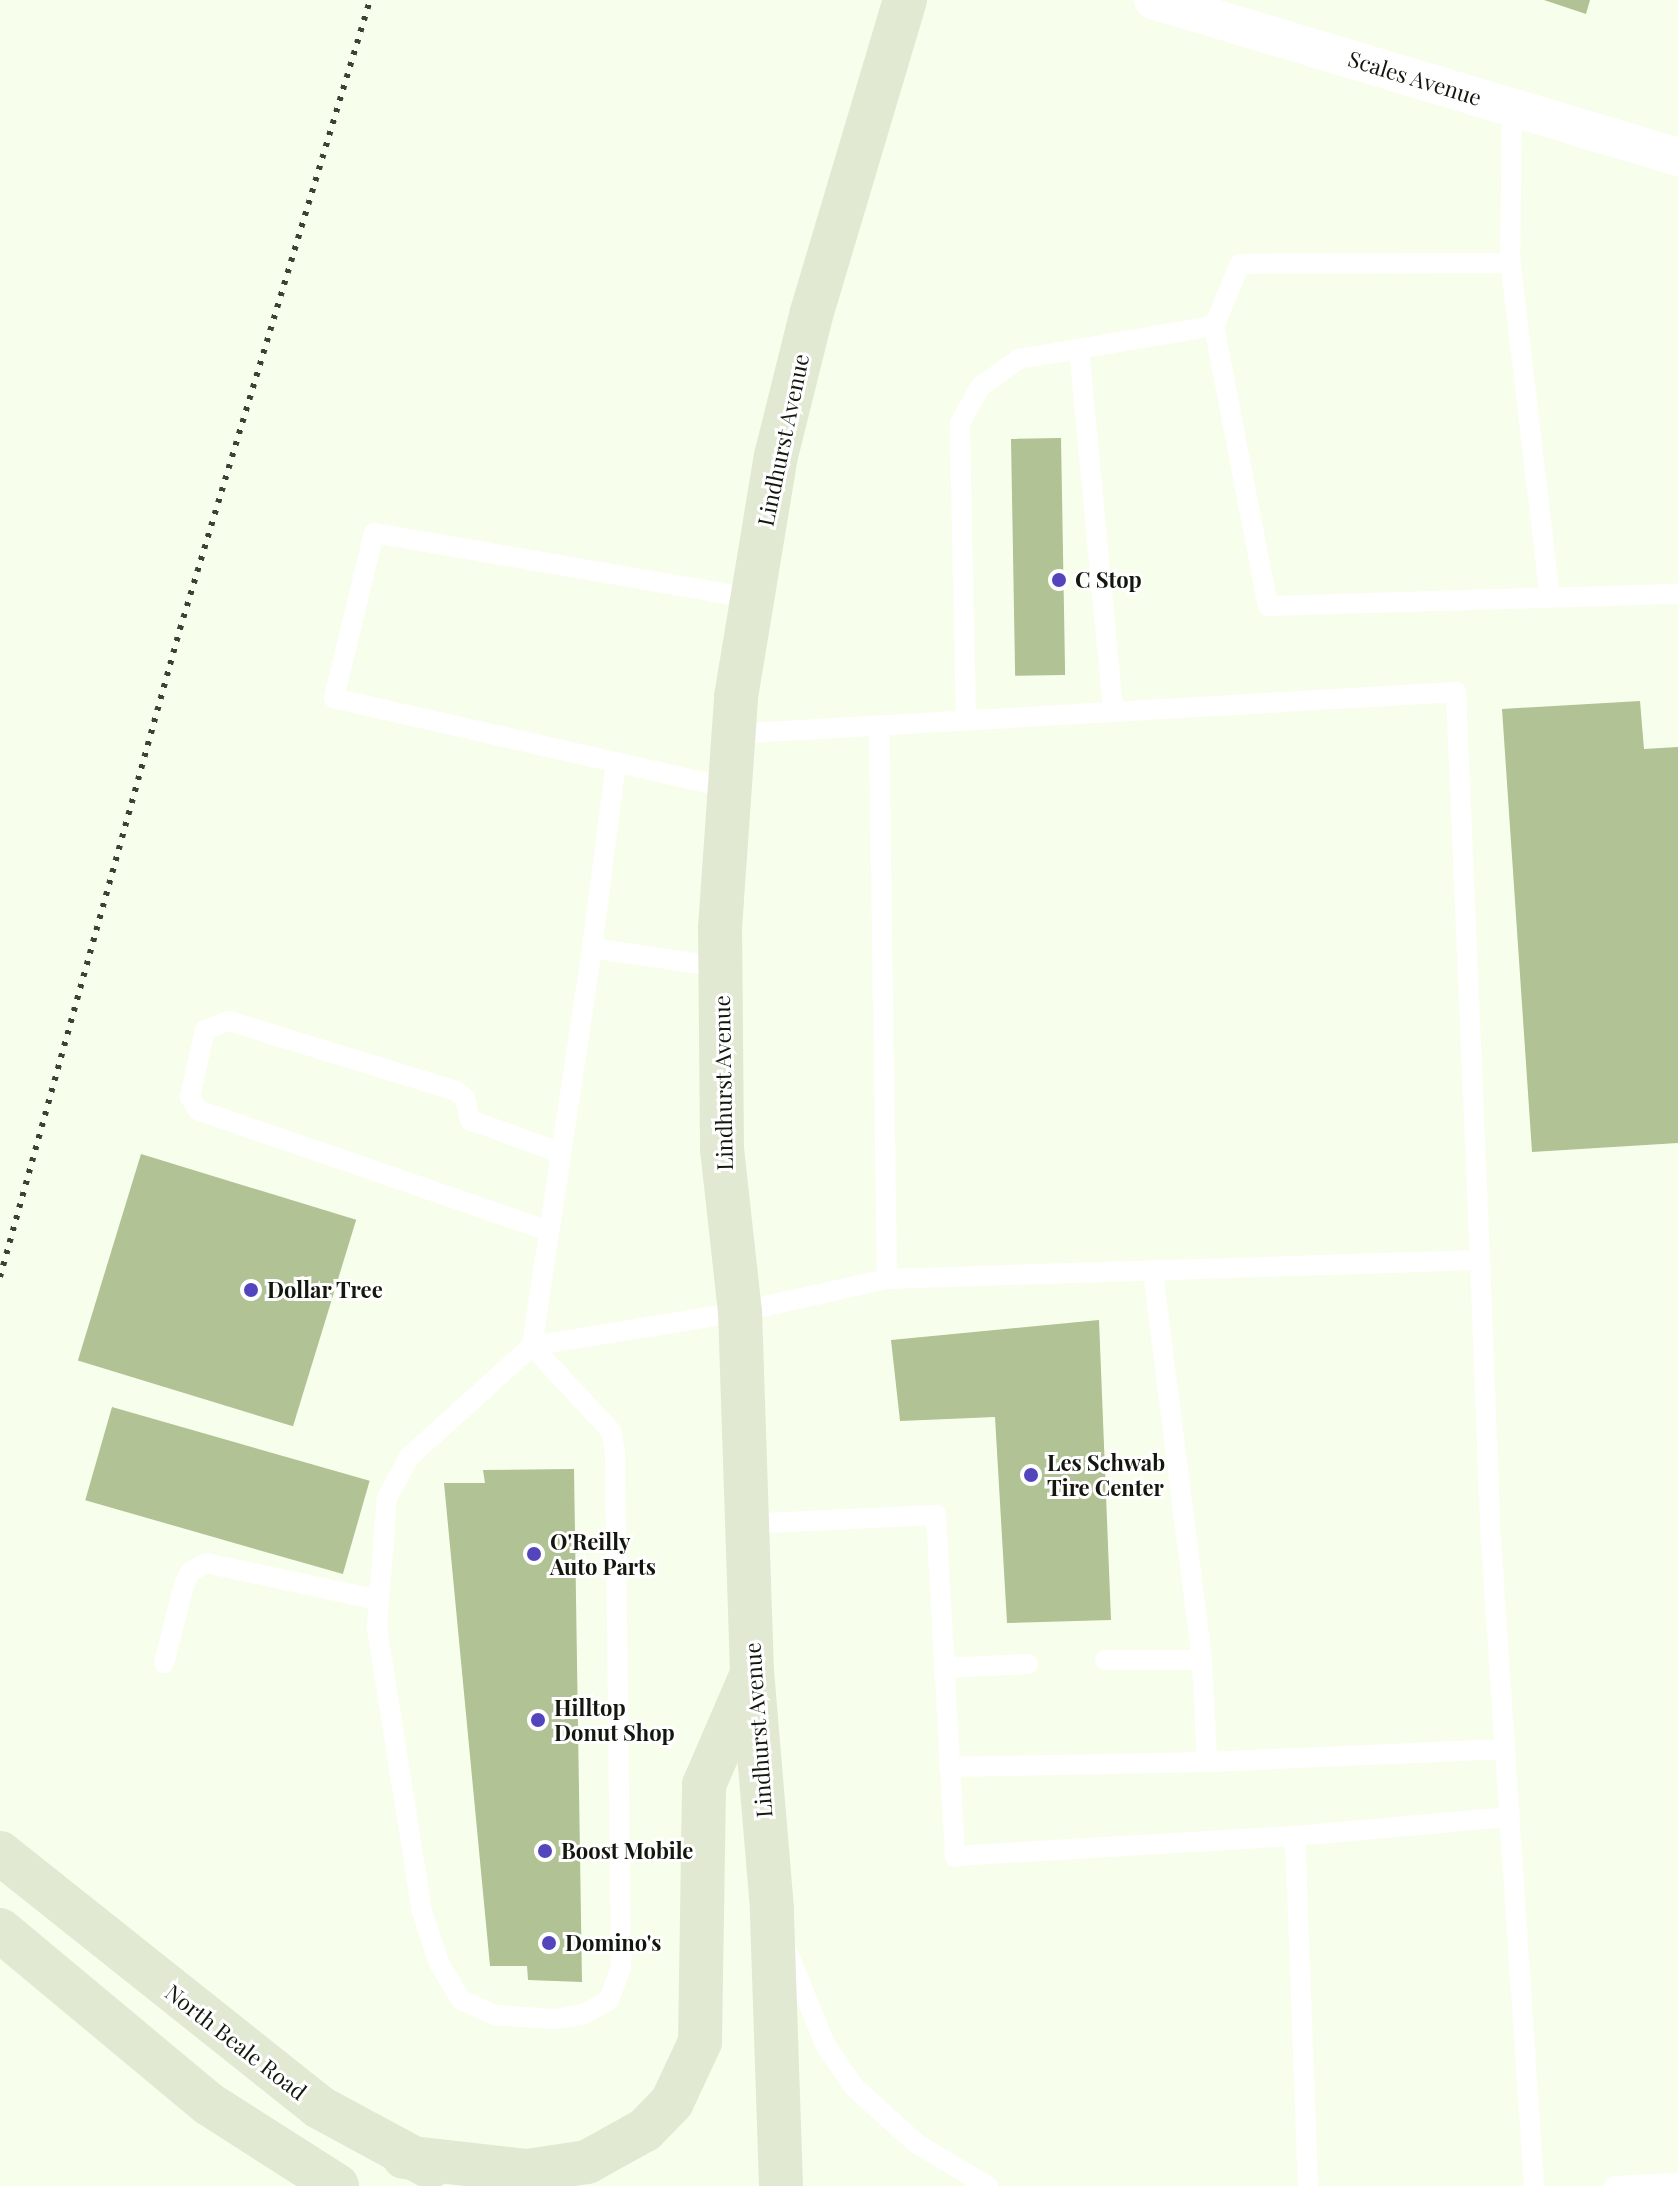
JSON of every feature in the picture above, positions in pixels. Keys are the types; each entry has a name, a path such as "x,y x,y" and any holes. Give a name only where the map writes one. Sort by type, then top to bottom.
{"main road":[{"name":"Lindhurst Avenue","path":"781,2186 772,1909 752,1672 740,1312 722,1149 720,967 729,788 733,734 752,598 776,456 812,312 905,0"},
{"path":"404,2157 527,2171 587,2162 645,2130 672,2102 700,2042 704,1785 752,1672"},
{"name":"North Beale Road","path":"0,1853 319,2107 404,2157 497,2186"},
{"path":"0,1930 310,2186"},
{"path":"209,2104 337,2186"}],"street":[{"name":"Scales Avenue","path":"1153,0 1678,157"}],"lane":[{"path":"1512,107 1510,258 1550,598"},
{"path":"1510,258 1510,263 1240,264 1214,326 1268,606 1678,594"},
{"path":"966,720 960,423 980,387 1019,359 1214,326"},
{"path":"1079,349 1113,712"},
{"path":"729,788 334,698 374,533 752,598"},
{"path":"733,734 1456,692 1480,1260 1480,1345 1491,1432 1491,1540 1534,2186"},
{"path":"879,726 887,1279"},
{"path":"616,763 592,948 532,1346 614,1440 621,1967 609,2000 585,2014 553,2019 475,2010 461,2000 439,1963 422,1912 377,1627 378,1600 387,1498 409,1457 532,1346 740,1312 887,1279 1480,1260"},
{"path":"592,948 720,967"},
{"path":"549,1231 198,1110 190,1097 205,1030 229,1021 456,1091 465,1098 470,1120 561,1153"},
{"path":"1153,1270 1202,1660 1207,1762"},
{"path":"747,1524 936,1515 955,1856 1295,1836 1509,1817"},
{"path":"164,1663 184,1585 190,1572 206,1563 378,1600"},
{"path":"1105,1660 1202,1660"},
{"path":"944,1668 1028,1664"},
{"path":"949,1767 1207,1762 1505,1749"},
{"path":"1295,1836 1308,2186"},
{"path":"772,1909 826,2046 854,2087 917,2144 988,2186"},
{"path":"1614,2186 1678,2183"}],"building":[{"path":"1544,0 1590,0 1586,14"},
{"path":"1061,438 1065,675 1015,676 1011,439"},
{"path":"1640,701 1644,749 1678,747 1678,1143 1532,1152 1502,709"},
{"path":"141,1154 356,1220 293,1426 78,1361"},
{"path":"1099,1320 1111,1620 1007,1623 995,1417 900,1421 891,1340"},
{"path":"112,1407 370,1481 343,1574 85,1500"},
{"path":"574,1469 582,1982 528,1980 527,1966 490,1966 444,1483 485,1483 483,1470"}],"railway":[{"path":"0,1277 180,629 370,0"}],"place":[{"name":"C Stop","path":"1059,580"},
{"name":"Dollar Tree","path":"251,1290"},
{"name":"Les Schwab Tire Center","path":"1031,1475"},
{"name":"O'Reilly Auto Parts","path":"534,1554"},
{"name":"Hilltop Donut Shop","path":"538,1720"},
{"name":"Boost Mobile","path":"545,1851"},
{"name":"Domino's","path":"549,1943"}]}
